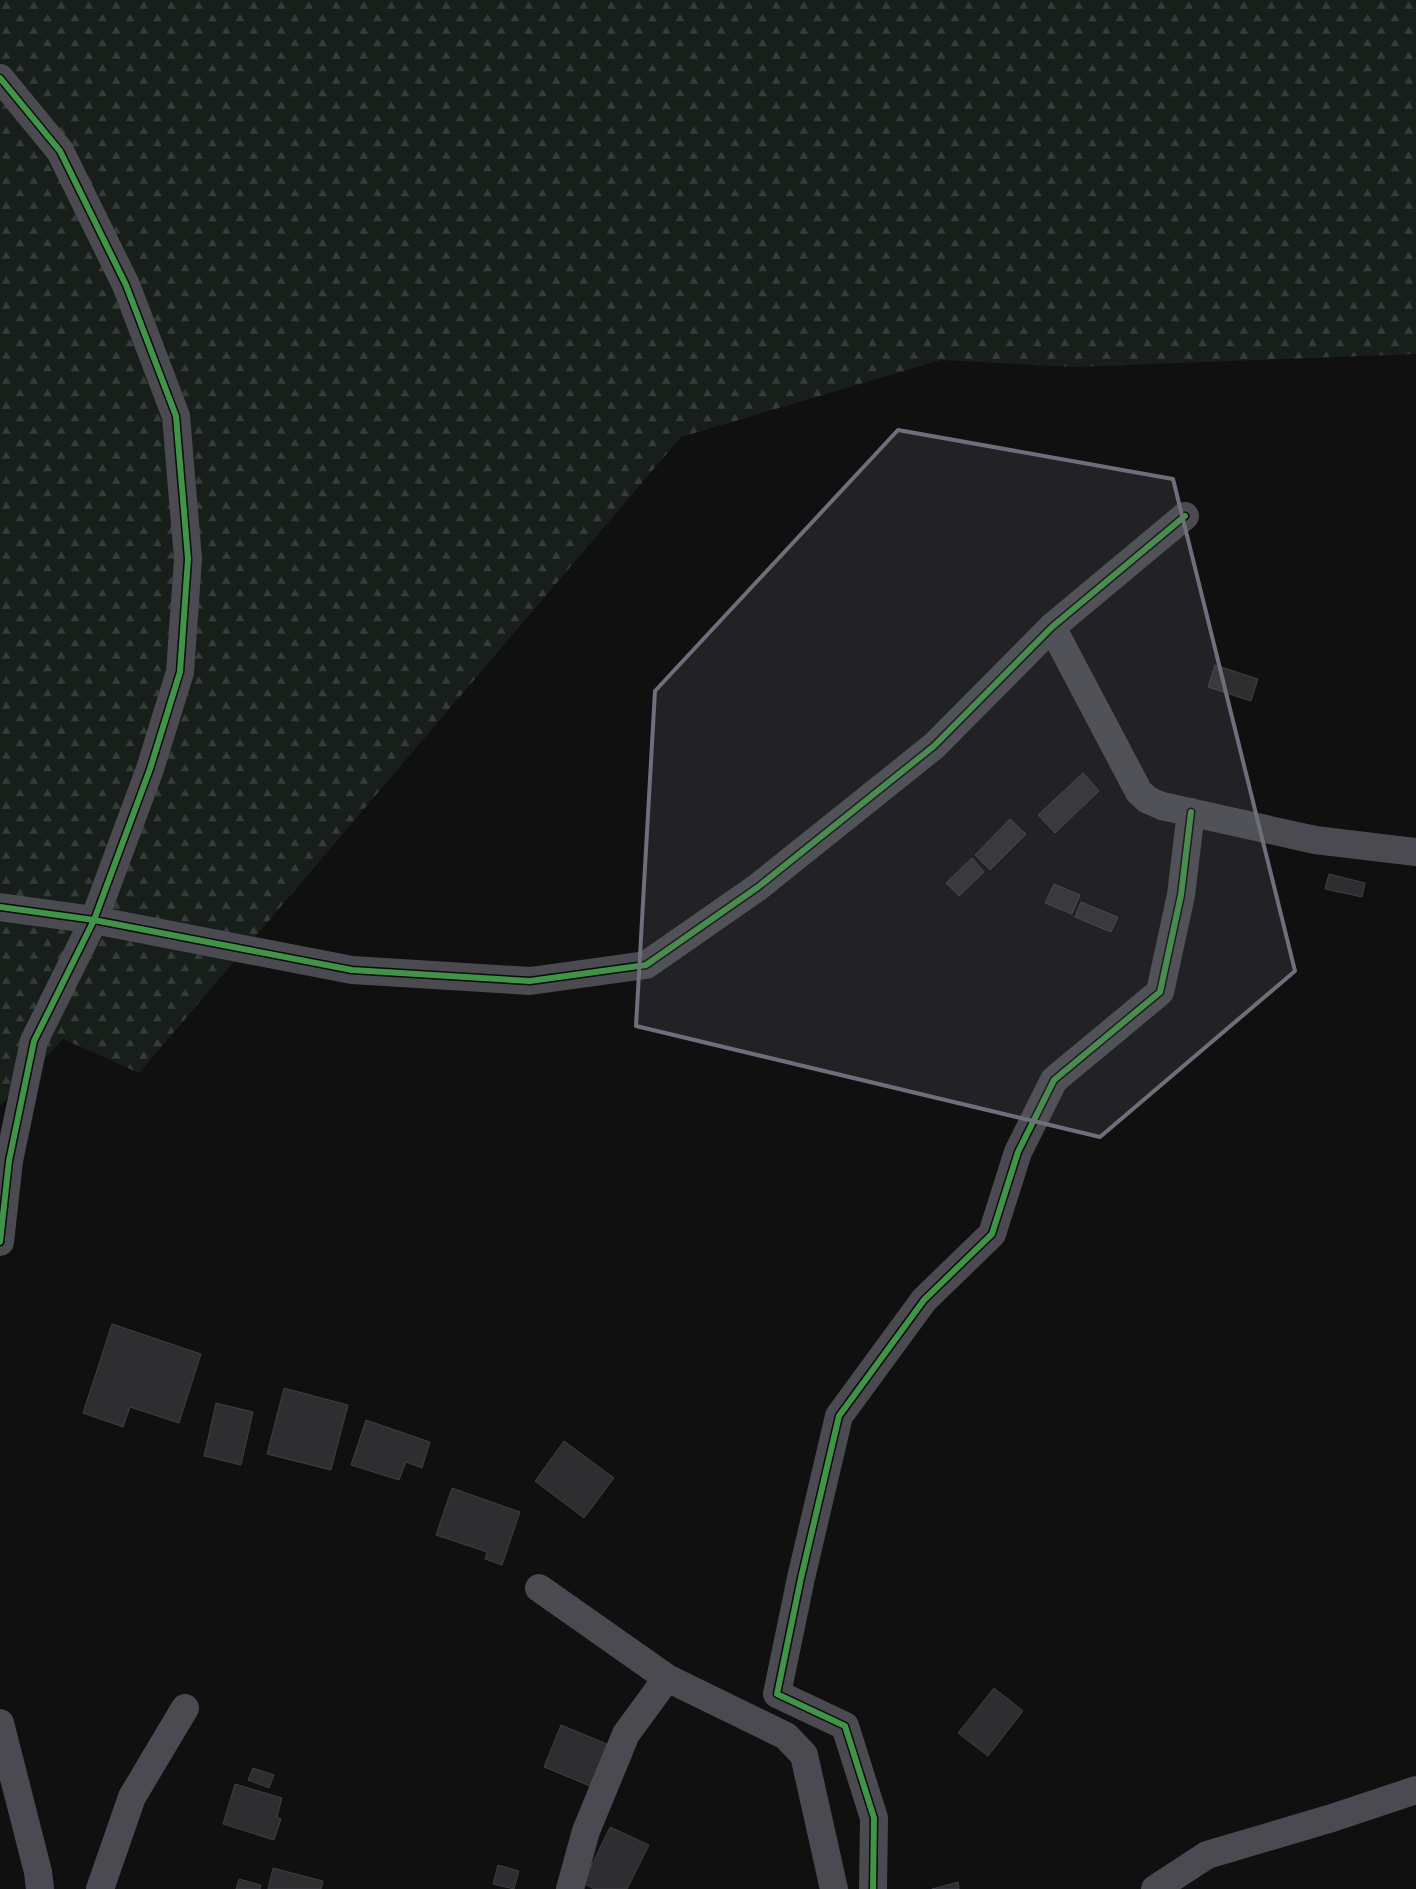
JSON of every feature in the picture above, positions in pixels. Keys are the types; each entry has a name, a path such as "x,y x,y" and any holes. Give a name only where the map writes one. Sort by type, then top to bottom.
{"street":[{"path":"0,78 60,152 126,285 176,416 188,559 180,672 150,769 94,920 34,1041 9,1161 0,1242"},
{"path":"0,907 94,920 352,970 530,981 646,965 758,887 934,746 1052,628 1186,516"},
{"path":"1052,628 1139,792 1148,800 1162,806 1315,840 1416,852"},
{"path":"873,1889 874,1818 845,1726 777,1694 839,1416 924,1300 992,1234 1018,1152 1054,1080 1160,992 1181,895 1190,812"},
{"path":"539,1588 667,1678 786,1736 804,1755 834,1889"},
{"path":"570,1889 586,1830 626,1734 667,1678"},
{"path":"100,1889 132,1798 185,1708"},
{"path":"0,1723 38,1872 40,1889"},
{"path":"1155,1889 1207,1855 1332,1818 1416,1790"}],"highlighted area":[{"path":"898,430 1173,479 1295,971 1100,1137 636,1026 655,691"}],"green space":[{"path":"0,0 1416,0 1416,354 1073,367 941,360 681,437 139,1073 63,1039 0,1106"}],"building":[{"path":"1215,665 1258,679 1251,701 1208,687"},
{"path":"1083,773 1099,791 1055,833 1038,815"},
{"path":"1010,819 1026,834 990,870 975,855"},
{"path":"972,858 984,872 959,896 946,883"},
{"path":"1329,874 1365,883 1362,897 1325,889"},
{"path":"1054,884 1080,895 1072,914 1045,903"},
{"path":"1081,902 1118,917 1111,932 1075,917"},
{"path":"112,1324 201,1354 179,1423 130,1407 123,1427 83,1413"},
{"path":"284,1388 348,1405 331,1470 267,1454"},
{"path":"216,1403 253,1412 241,1465 204,1456"},
{"path":"366,1420 430,1442 422,1468 406,1462 399,1480 351,1465"},
{"path":"564,1441 614,1478 584,1518 535,1481"},
{"path":"452,1488 520,1512 502,1565 485,1559 487,1552 436,1535"},
{"path":"994,1688 1023,1711 988,1756 958,1733"},
{"path":"561,1725 607,1744 590,1786 544,1767"},
{"path":"253,1768 274,1775 269,1788 248,1780"},
{"path":"235,1784 282,1798 277,1817 281,1819 274,1840 223,1824"},
{"path":"610,1827 649,1845 627,1889 594,1889 583,1883"},
{"path":"498,1865 519,1871 514,1889 493,1884"},
{"path":"273,1868 323,1881 321,1889 268,1889"},
{"path":"239,1879 261,1885 260,1889 236,1889"},
{"path":"958,1882 959,1889 932,1889"}],"cycle path":[{"path":"0,78 60,151 126,285 176,416 188,559 180,672 150,769 94,920 34,1041 9,1161 0,1242"},
{"path":"0,907 94,920 352,970 530,981 646,965 758,887 934,746 1052,627 1185,516"},
{"path":"873,1889 874,1818 845,1726 777,1694 801,1578 839,1416 924,1300 992,1234 1018,1152 1054,1080 1160,992 1181,895 1191,812"}]}
